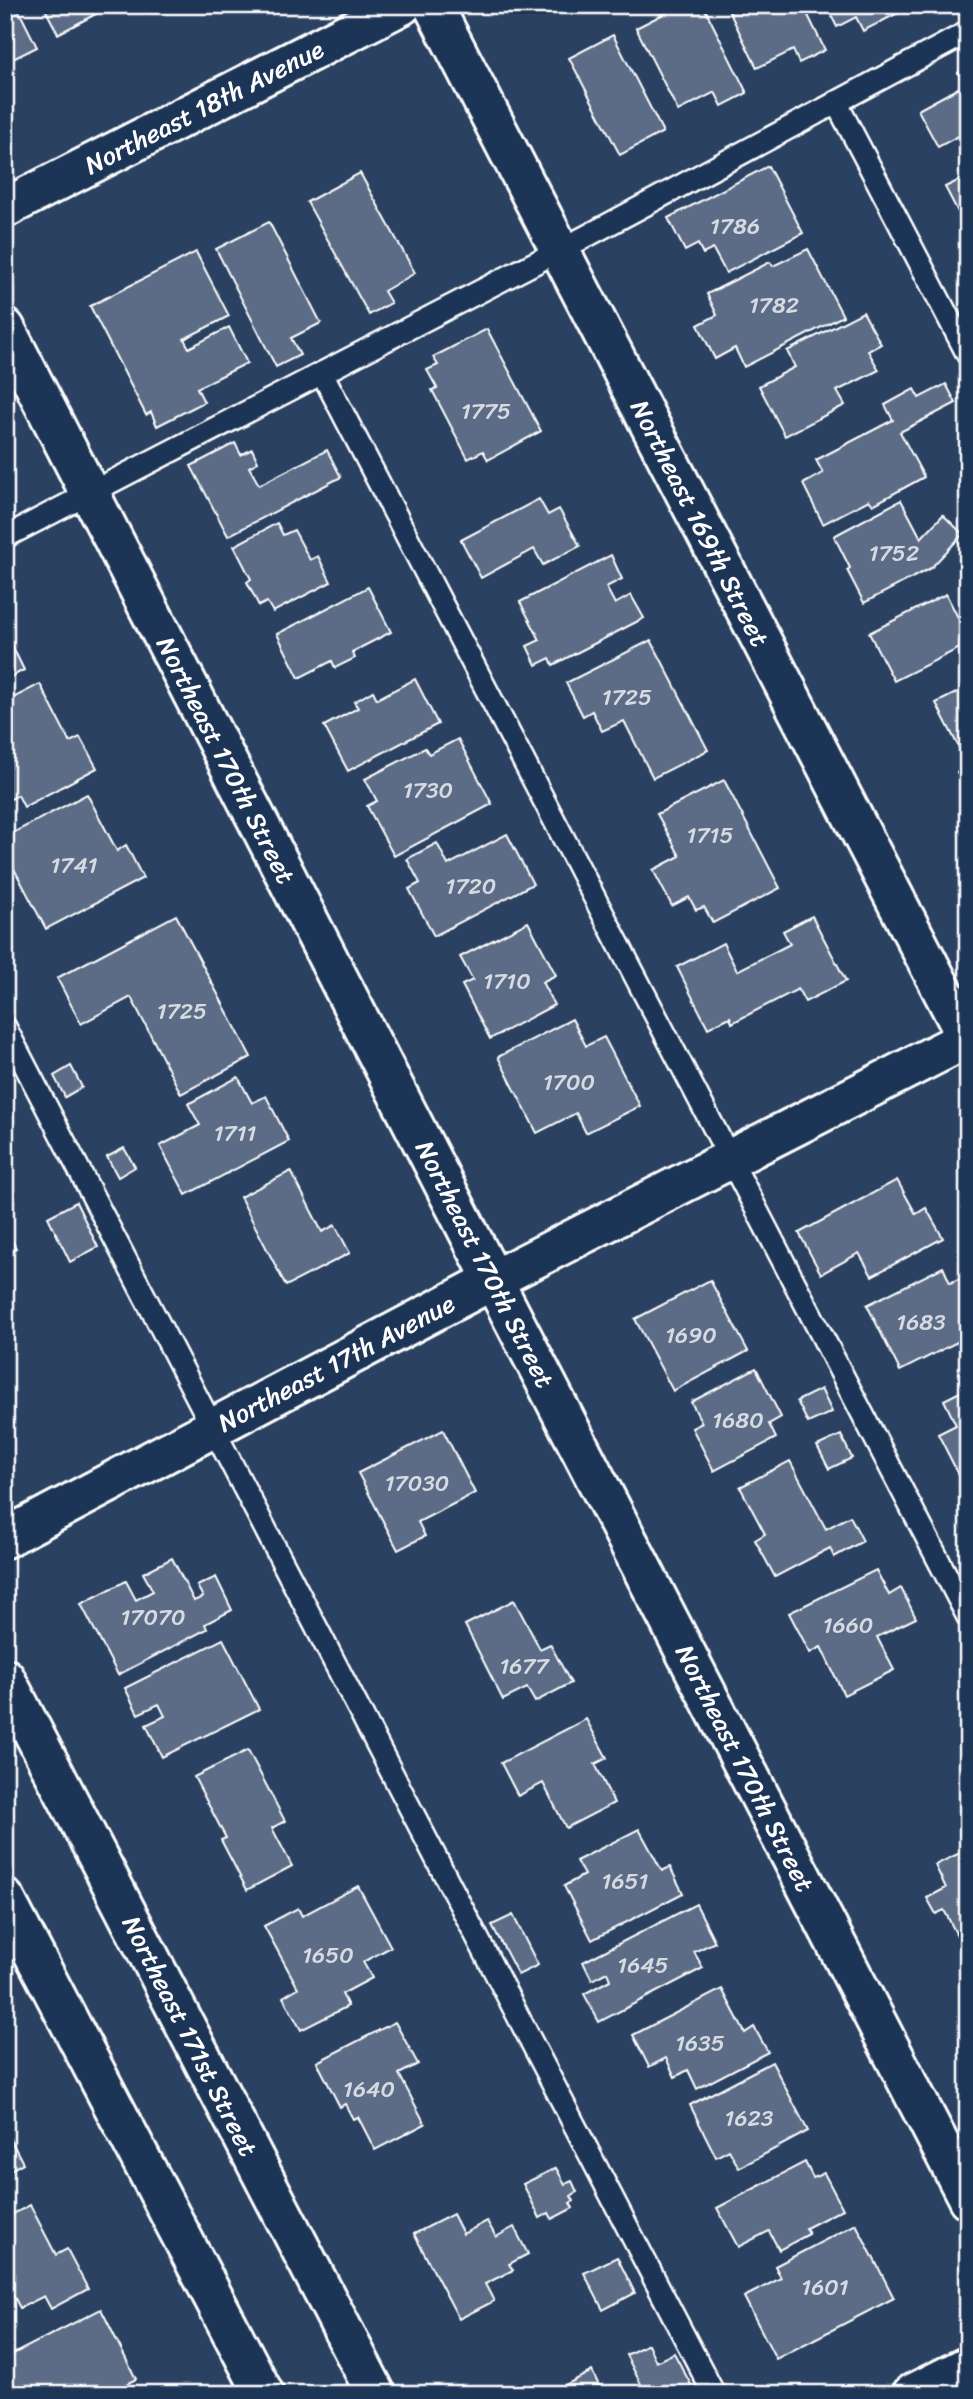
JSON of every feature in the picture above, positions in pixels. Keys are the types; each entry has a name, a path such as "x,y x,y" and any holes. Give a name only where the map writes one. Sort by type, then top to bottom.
{"street":[{"name":"Northeast 18th Avenue","path":"5,208 402,5"},
{"name":"Northeast 169th Street","path":"433,5 967,1038"},
{"name":"Northeast 170th Street","path":"5,328 968,2199"},
{"name":"Northeast 17th Avenue","path":"5,1538 493,1280 967,1038"},
{"name":"Northeast 171st Street","path":"5,1678 376,2394"},
{"path":"5,1899 264,2394"},
{"path":"912,2394 968,2366"}],"lane":[{"path":"5,537 559,250 968,32"},
{"path":"836,102 968,355"},
{"path":"322,373 968,1617"},
{"path":"5,1027 714,2394"}],"building":[{"path":"5,5 16,5 37,47 5,63"},
{"path":"43,5 113,5 58,34"},
{"path":"681,5 703,5 747,93 722,106 715,92 678,111 636,28"},
{"path":"726,5 803,5 825,50 799,63 793,50 757,68"},
{"path":"826,5 902,5 904,10 863,31 856,17 837,27"},
{"path":"613,35 663,132 620,155 569,58"},
{"path":"968,67 968,131 938,147 918,110 964,85 958,73"},
{"path":"768,166 803,233 726,273 713,249 703,254 698,244 685,251 668,218"},
{"path":"360,173 415,273 384,291 391,303 369,315 307,202"},
{"path":"968,176 968,231 945,187"},
{"path":"269,222 321,323 291,338 300,355 276,367 216,249"},
{"path":"808,249 843,316 744,367 735,348 715,359 698,325 717,315 707,294 770,262 773,266"},
{"path":"196,252 229,316 184,339 189,348 229,327 247,363 197,388 204,402 157,426 151,412 146,415 90,306"},
{"path":"863,312 881,344 868,351 879,370 837,391 845,405 785,436 759,386 795,367 787,351"},
{"path":"487,329 541,431 488,460 483,451 468,459 432,390 437,388 427,370 438,365 433,357"},
{"path":"946,384 956,403 900,432 924,477 873,505 869,500 823,524 803,484 823,473 816,460 893,420 885,405 914,389 919,398"},
{"path":"235,443 241,455 252,449 258,462 249,467 259,485 327,450 341,477 228,536 191,466"},
{"path":"539,499 548,515 559,509 580,546 543,565 534,549 481,578 461,540"},
{"path":"901,500 921,538 943,515 963,534 931,568 864,603 834,536"},
{"path":"277,523 283,535 294,530 310,560 318,556 331,582 273,612 267,602 259,606 247,582 251,579 234,546"},
{"path":"611,555 622,579 606,587 615,604 631,595 644,618 553,665 550,658 536,665 527,646 540,640 520,602"},
{"path":"368,587 391,632 352,652 355,658 335,668 332,661 299,678 277,634"},
{"path":"946,594 968,637 968,644 894,681 869,633"},
{"path":"8,637 24,670 5,680 5,638"},
{"path":"651,640 708,750 653,778 624,721 602,731 592,711 583,716 566,683"},
{"path":"415,679 438,724 348,771 324,726 358,708 354,702 373,691 377,699"},
{"path":"40,684 70,742 80,737 97,768 24,807 18,795 5,802 5,702"},
{"path":"968,687 968,765 936,703"},
{"path":"458,739 492,804 394,856 367,806 377,801 365,779 425,748 429,754"},
{"path":"968,767 968,794 957,772"},
{"path":"724,780 780,888 713,923 704,907 696,910 689,897 672,906 653,870 680,856 657,814"},
{"path":"87,794 117,851 126,845 143,878 46,929 5,852 5,837"},
{"path":"507,834 533,884 434,936 409,889 420,883 407,859 437,843 448,865"},
{"path":"176,915 251,1057 181,1094 131,997 81,1024 57,978"},
{"path":"812,916 846,981 805,1002 798,989 732,1023 730,1017 708,1028 677,967 723,943 737,971 790,944 783,931"},
{"path":"528,922 556,975 542,982 554,1005 490,1039 462,985 473,980 460,957"},
{"path":"572,1019 586,1046 604,1037 640,1106 586,1133 576,1113 537,1133 498,1057"},
{"path":"71,1066 82,1087 65,1097 54,1076"},
{"path":"238,1077 252,1103 266,1096 289,1141 186,1195 160,1146 200,1125 188,1104"},
{"path":"124,1148 135,1167 118,1177 107,1157"},
{"path":"291,1171 322,1232 335,1225 350,1253 286,1286 240,1197"},
{"path":"897,1180 916,1214 926,1208 943,1238 872,1276 859,1253 821,1274 799,1233"},
{"path":"76,1202 98,1247 70,1262 48,1217"},
{"path":"5,1229 16,1248 5,1253"},
{"path":"943,1267 950,1283 963,1277 968,1285 968,1343 965,1338 900,1371 867,1305"},
{"path":"710,1280 748,1351 673,1391 635,1319"},
{"path":"756,1368 781,1417 769,1424 776,1438 714,1471 692,1428 702,1423 691,1402"},
{"path":"968,1381 968,1493 938,1434 956,1425 944,1400 964,1390 961,1385"},
{"path":"821,1389 832,1412 808,1423 797,1401"},
{"path":"443,1430 475,1493 418,1522 425,1536 398,1550 358,1473"},
{"path":"841,1435 852,1458 829,1469 817,1446"},
{"path":"790,1461 826,1529 850,1516 863,1541 834,1557 830,1548 775,1577 755,1540 765,1534 740,1487"},
{"path":"172,1558 194,1601 203,1597 197,1586 216,1577 232,1610 205,1624 207,1629 118,1675 81,1604 126,1581 136,1600 153,1591 143,1573"},
{"path":"876,1570 889,1595 901,1588 916,1618 877,1637 894,1670 844,1695 821,1647 810,1653 789,1613"},
{"path":"514,1600 540,1649 550,1644 571,1683 535,1702 527,1688 503,1700 465,1625"},
{"path":"223,1639 259,1709 162,1757 146,1725 165,1716 159,1704 138,1714 125,1688"},
{"path":"586,1719 607,1758 595,1764 614,1803 566,1828 543,1783 518,1796 501,1763"},
{"path":"248,1750 285,1821 272,1828 292,1866 247,1890 221,1840 226,1838 194,1777"},
{"path":"639,1829 662,1871 670,1867 683,1893 592,1940 564,1886 584,1875 576,1861"},
{"path":"968,1849 968,1943 962,1945 944,1910 936,1914 927,1898 946,1888 935,1865"},
{"path":"358,1886 391,1947 363,1962 372,1978 342,1994 348,2006 301,2030 283,1997 298,1988 264,1926 298,1908 302,1916"},
{"path":"696,1904 715,1942 694,1952 703,1968 599,2022 584,1994 610,1980 607,1972 592,1980 583,1962"},
{"path":"513,1915 538,1965 518,1975 492,1925"},
{"path":"722,1989 745,2033 754,2027 768,2052 697,2089 688,2070 675,2077 666,2058 649,2067 633,2035"},
{"path":"395,2022 418,2064 399,2074 425,2124 375,2150 358,2117 353,2119 345,2104 340,2107 317,2062"},
{"path":"772,2062 808,2131 739,2168 729,2150 716,2157 690,2105"},
{"path":"5,2132 23,2163 5,2173"},
{"path":"805,2162 813,2178 824,2173 843,2209 806,2228 809,2234 779,2250 769,2231 738,2247 717,2208"},
{"path":"556,2168 565,2184 572,2181 577,2192 571,2196 574,2201 570,2203 573,2208 552,2219 549,2213 540,2218 523,2184"},
{"path":"30,2205 56,2255 67,2249 88,2289 51,2309 44,2296 20,2308 5,2280 5,2218"},
{"path":"453,2214 463,2234 487,2221 496,2237 514,2227 528,2254 509,2264 513,2270 485,2284 494,2301 459,2319 414,2234"},
{"path":"856,2224 894,2298 776,2359 744,2297 781,2278 775,2266"},
{"path":"617,2257 635,2293 603,2310 584,2273"},
{"path":"101,2309 136,2379 107,2394 5,2394 5,2358"},
{"path":"648,2344 656,2362 674,2353 696,2394 646,2394 626,2355"},
{"path":"592,2371 603,2394 548,2394"}]}
